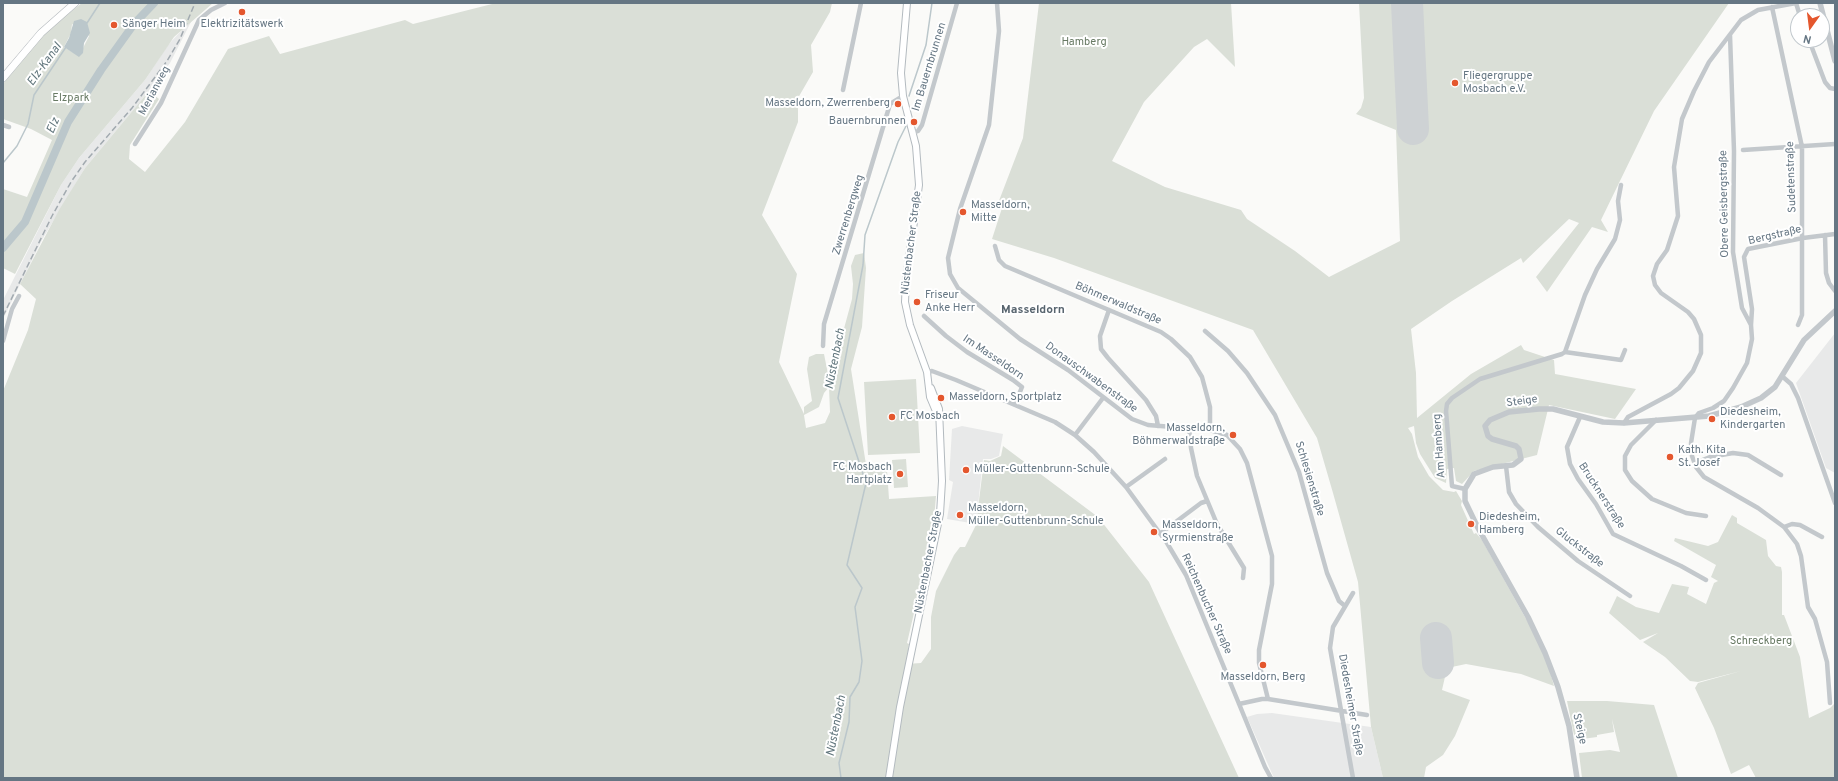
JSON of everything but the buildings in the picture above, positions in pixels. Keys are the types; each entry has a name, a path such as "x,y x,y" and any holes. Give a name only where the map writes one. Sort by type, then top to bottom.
{"main road":[{"path":"3,78 41,33 75,3"},
{"name":"Nüstenbacher Straße","path":"890,778 900,707 940,514 942,481 938,416 930,397 930,385 927,372 910,325 905,302 919,185 917,156 913,133 903,96 901,73 907,3"}],"street":[{"name":"Merianweg","path":"135,144 161,103 199,20 211,10 225,3"},
{"path":"843,90 861,3"},
{"name":"Im Bauernbrunnen","path":"913,133 918,131 922,125 957,3"},
{"name":"Donauschwabenstraße","path":"997,3 999,31 989,125 960,209 948,258 950,274 958,288 1020,339 1068,370 1132,419 1144,424 1158,426 1210,430 1227,435 1240,449 1247,463 1272,556 1272,584 1259,650 1259,663 1268,699"},
{"path":"1624,423 1628,417 1671,394 1687,380 1698,362 1702,344 1701,336 1694,319 1688,312 1661,293 1655,285 1653,276 1657,264 1667,250 1678,216 1674,167 1682,119 1709,62 1742,20 1758,10 1796,3"},
{"path":"1820,3 1835,61"},
{"name":"Sudetenstraße","path":"1772,7 1802,147 1802,314 1798,325"},
{"name":"Obere Geisbergstraße","path":"1695,418 1699,413 1714,408 1724,401 1747,363 1752,339 1750,325 1742,308 1733,252 1734,151 1730,34"},
{"path":"1812,48 1825,82 1830,88 1835,89"},
{"name":"Zwerrenbergweg","path":"824,346 824,324 890,104 903,96"},
{"path":"3,125 10,127"},
{"path":"1743,150 1835,144"},
{"path":"1565,352 1585,295 1615,239 1620,220 1618,200 1621,185"},
{"name":"Bergstraße","path":"1750,325 1752,309 1744,257 1748,249 1803,238 1835,234"},
{"path":"1825,235 1826,273 1829,283 1835,291"},
{"name":"Böhmerwaldstraße","path":"995,246 999,260 1005,266 1161,332 1190,357 1202,377 1207,391 1210,407 1210,430"},
{"path":"3,341 12,309 19,296"},
{"path":"1109,310 1100,336 1101,349 1146,400 1156,416 1158,426"},
{"name":"Steige","path":"1577,778 1568,726 1558,687 1545,653 1528,617 1465,501 1465,489 1474,474 1483,469 1513,465 1519,461 1521,454 1516,446 1488,436 1485,426 1490,420 1509,412 1539,409 1553,409 1602,422 1624,423 1695,418 1719,414 1741,407 1761,398 1775,387 1783,377 1804,340 1835,311"},
{"name":"Im Masseldorn","path":"924,316 946,336 967,352 1014,380 1022,387 1015,404"},
{"name":"Schlesienstraße","path":"1205,331 1228,351 1247,373 1275,415 1299,472 1327,573 1339,601 1345,606"},
{"name":"Am Hamberg","path":"1465,489 1452,486 1446,411 1447,404 1452,398 1480,379 1565,352 1621,360 1625,350"},
{"name":"Reichenbucher Straße","path":"927,372 932,371 1015,404 1055,422 1075,435 1126,487 1161,533 1186,575 1265,767 1271,778"},
{"path":"1783,377 1791,384 1798,398 1835,504"},
{"path":"1075,435 1103,398"},
{"name":"Brucknerstraße","path":"1580,417 1567,447 1570,464 1578,479 1596,504 1613,534 1681,566 1706,580"},
{"path":"1695,418 1691,444 1694,463 1704,476 1747,500 1784,527 1797,544 1801,556 1808,607 1815,619 1827,662 1830,703"},
{"path":"1656,420 1631,445 1625,456 1625,470 1632,481 1652,499 1686,513 1706,516"},
{"path":"1189,428 1191,448 1197,476 1217,524 1244,568 1243,578"},
{"path":"1694,463 1710,457 1733,453 1748,455 1780,475"},
{"path":"1126,487 1165,459"},
{"name":"Gluckstraße","path":"1506,466 1509,492 1516,504 1538,527 1578,561 1630,596"},
{"path":"1161,533 1201,503 1207,501"},
{"path":"1784,527 1792,524 1800,525 1822,537"},
{"name":"Diedesheimer Straße","path":"1353,593 1336,619 1331,638 1331,657 1353,778"},
{"path":"1239,704 1268,699 1367,715"}],"shaded area":[{"path":"193,18 170,63 149,91 85,168 42,240 3,319 3,300 61,185 79,158 145,80 168,45"},
{"path":"81,19 87,22 90,33 84,43 83,53 79,57 64,47 69,38 74,21"},
{"path":"1835,333 1835,473 1826,468 1796,383"},
{"name":"Müller-Guttenbrunn-Schule","path":"962,426 1003,434 999,456 991,459 983,459 976,524 947,519 953,482 949,480 952,429"},
{"path":"1272,713 1371,727 1383,778 1274,778 1247,717 1257,714"}],"green space":[{"name":"Elzpark","path":"82,3 213,3 174,37 145,80 79,158 61,185 15,274 3,268 3,189 27,197 52,140 31,129 3,119 3,84 28,49 52,26","holes":["72,24 89,36 79,56 64,47 71,33"]},
{"path":"496,3 832,3 830,12 811,45 813,72 798,98 798,122 762,215 797,274 779,362 804,414 804,407 812,401 807,369 809,357 816,354 824,354 829,379 834,381 842,336 852,299 853,284 851,266 855,255 864,253 866,268 862,327 851,369 867,471 887,470 889,499 936,496 933,531 907,643 909,644 906,664 921,663 931,649 931,617 936,591 954,555 960,547 965,547 976,525 984,460 990,461 1001,456 1003,446 1098,517 1149,582 1239,778 3,778 3,391 28,330 36,299 20,284 59,210 85,168 149,91 159,99 130,145 129,159 145,172 185,122 228,49 269,36 280,54 405,20 413,24","holes":["829,387 830,412 825,423 806,428 804,415 819,407 824,393"]},
{"name":"Hamberg","path":"1039,3 1231,3 1235,67 1207,39 1194,47 1144,102 1112,161 1165,187 1241,210 1247,219 1295,251 1329,277 1400,241 1396,130 1356,114 1361,108 1364,98 1359,3 1729,3 1654,111 1601,220 1608,232 1592,227 1547,292 1536,277 1579,223 1569,219 1523,263 1521,258 1452,301 1411,329 1416,373 1417,418 1471,374 1521,345 1524,350 1554,360 1555,374 1636,389 1615,419 1549,405 1537,455 1474,471 1462,484 1456,481 1454,468 1447,469 1446,483 1435,478 1420,454 1416,443 1414,426 1408,428 1412,434 1418,457 1429,476 1443,490 1456,491 1462,501 1461,505 1474,534 1476,533 1482,540 1545,653 1554,686 1521,674 1466,664 1447,668 1442,690 1470,700 1455,736 1443,755 1426,767 1424,778 1383,778 1371,727 1358,582 1333,493 1317,438 1253,330 1054,258 992,239 1002,208 997,206 1023,138"},
{"name":"FC Mosbach","path":"916,379 920,453 868,455 864,382"},
{"name":"FC Mosbach Hartplatz","path":"906,459 908,487 894,488 892,460"},
{"name":"Schreckberg","path":"1732,515 1737,518 1737,523 1766,540 1768,556 1776,566 1781,567 1782,615 1784,615 1800,657 1809,718 1830,708 1835,703 1835,778 1756,778 1749,765 1731,774 1714,728 1695,688 1698,683 1741,671 1698,682 1690,681 1665,657 1643,642 1658,633 1640,640 1609,613 1617,596 1636,607 1659,613 1672,584 1689,587 1687,594 1706,604 1714,583 1718,581 1711,577 1716,565 1674,541 1675,538 1708,546 1718,542"},
{"path":"1567,701 1607,701 1654,705 1678,778 1582,778 1579,753 1610,750 1620,752 1612,719 1614,732 1597,735 1597,737 1575,740"}],"waterway":[{"name":"Elz-Kanal","path":"87,23 100,3"},
{"name":"Elz-Kanal","path":"148,3 151,6"},
{"name":"Elz","path":"3,248 25,222 68,122 101,70 134,24 154,3"},
{"name":"Nüstenbach","path":"909,96 926,45 932,3"},
{"name":"Elz-Kanal","path":"3,163 17,146 28,124 34,95 66,47"},
{"name":"Nüstenbach","path":"841,778 839,763 849,722 850,697 859,682 862,661 855,607 862,588 847,565 866,483 838,398 863,265 865,235 898,142 906,126"}],"runway":[{"path":"1407,3 1413,129"},
{"path":"1436,638 1438,663"}],"railway":[{"path":"3,316 52,216 71,182 85,162 132,108 167,61 180,39 195,3"}],"place":[{"name":"Elektrizitätswerk","path":"242,12"},
{"name":"Sänger Heim","path":"114,25"},
{"name":"Fliegergruppe Mosbach e.V.","path":"1455,83"},
{"name":"Masseldorn, Zwerrenberg","path":"898,104"},
{"name":"Bauernbrunnen","path":"914,122"},
{"name":"Masseldorn, Mitte","path":"963,212"},
{"name":"Friseur Anke Herr","path":"917,302"},
{"name":"Masseldorn, Sportplatz","path":"941,398"},
{"name":"FC Mosbach","path":"892,417"},
{"name":"Diedesheim, Kindergarten","path":"1712,419"},
{"name":"Masseldorn, Böhmerwaldstraße","path":"1233,435"},
{"name":"Kath. Kita St. Josef","path":"1670,457"},
{"name":"Müller-Guttenbrunn-Schule","path":"966,470"},
{"name":"FC Mosbach Hartplatz","path":"900,474"},
{"name":"Masseldorn, Müller-Guttenbrunn-Schule","path":"960,515"},
{"name":"Diedesheim, Hamberg","path":"1471,524"},
{"name":"Masseldorn, Syrmienstraße","path":"1154,532"},
{"name":"Masseldorn, Berg","path":"1263,665"}],"district":[{"name":"Masseldorn","path":"1033,311"}]}
